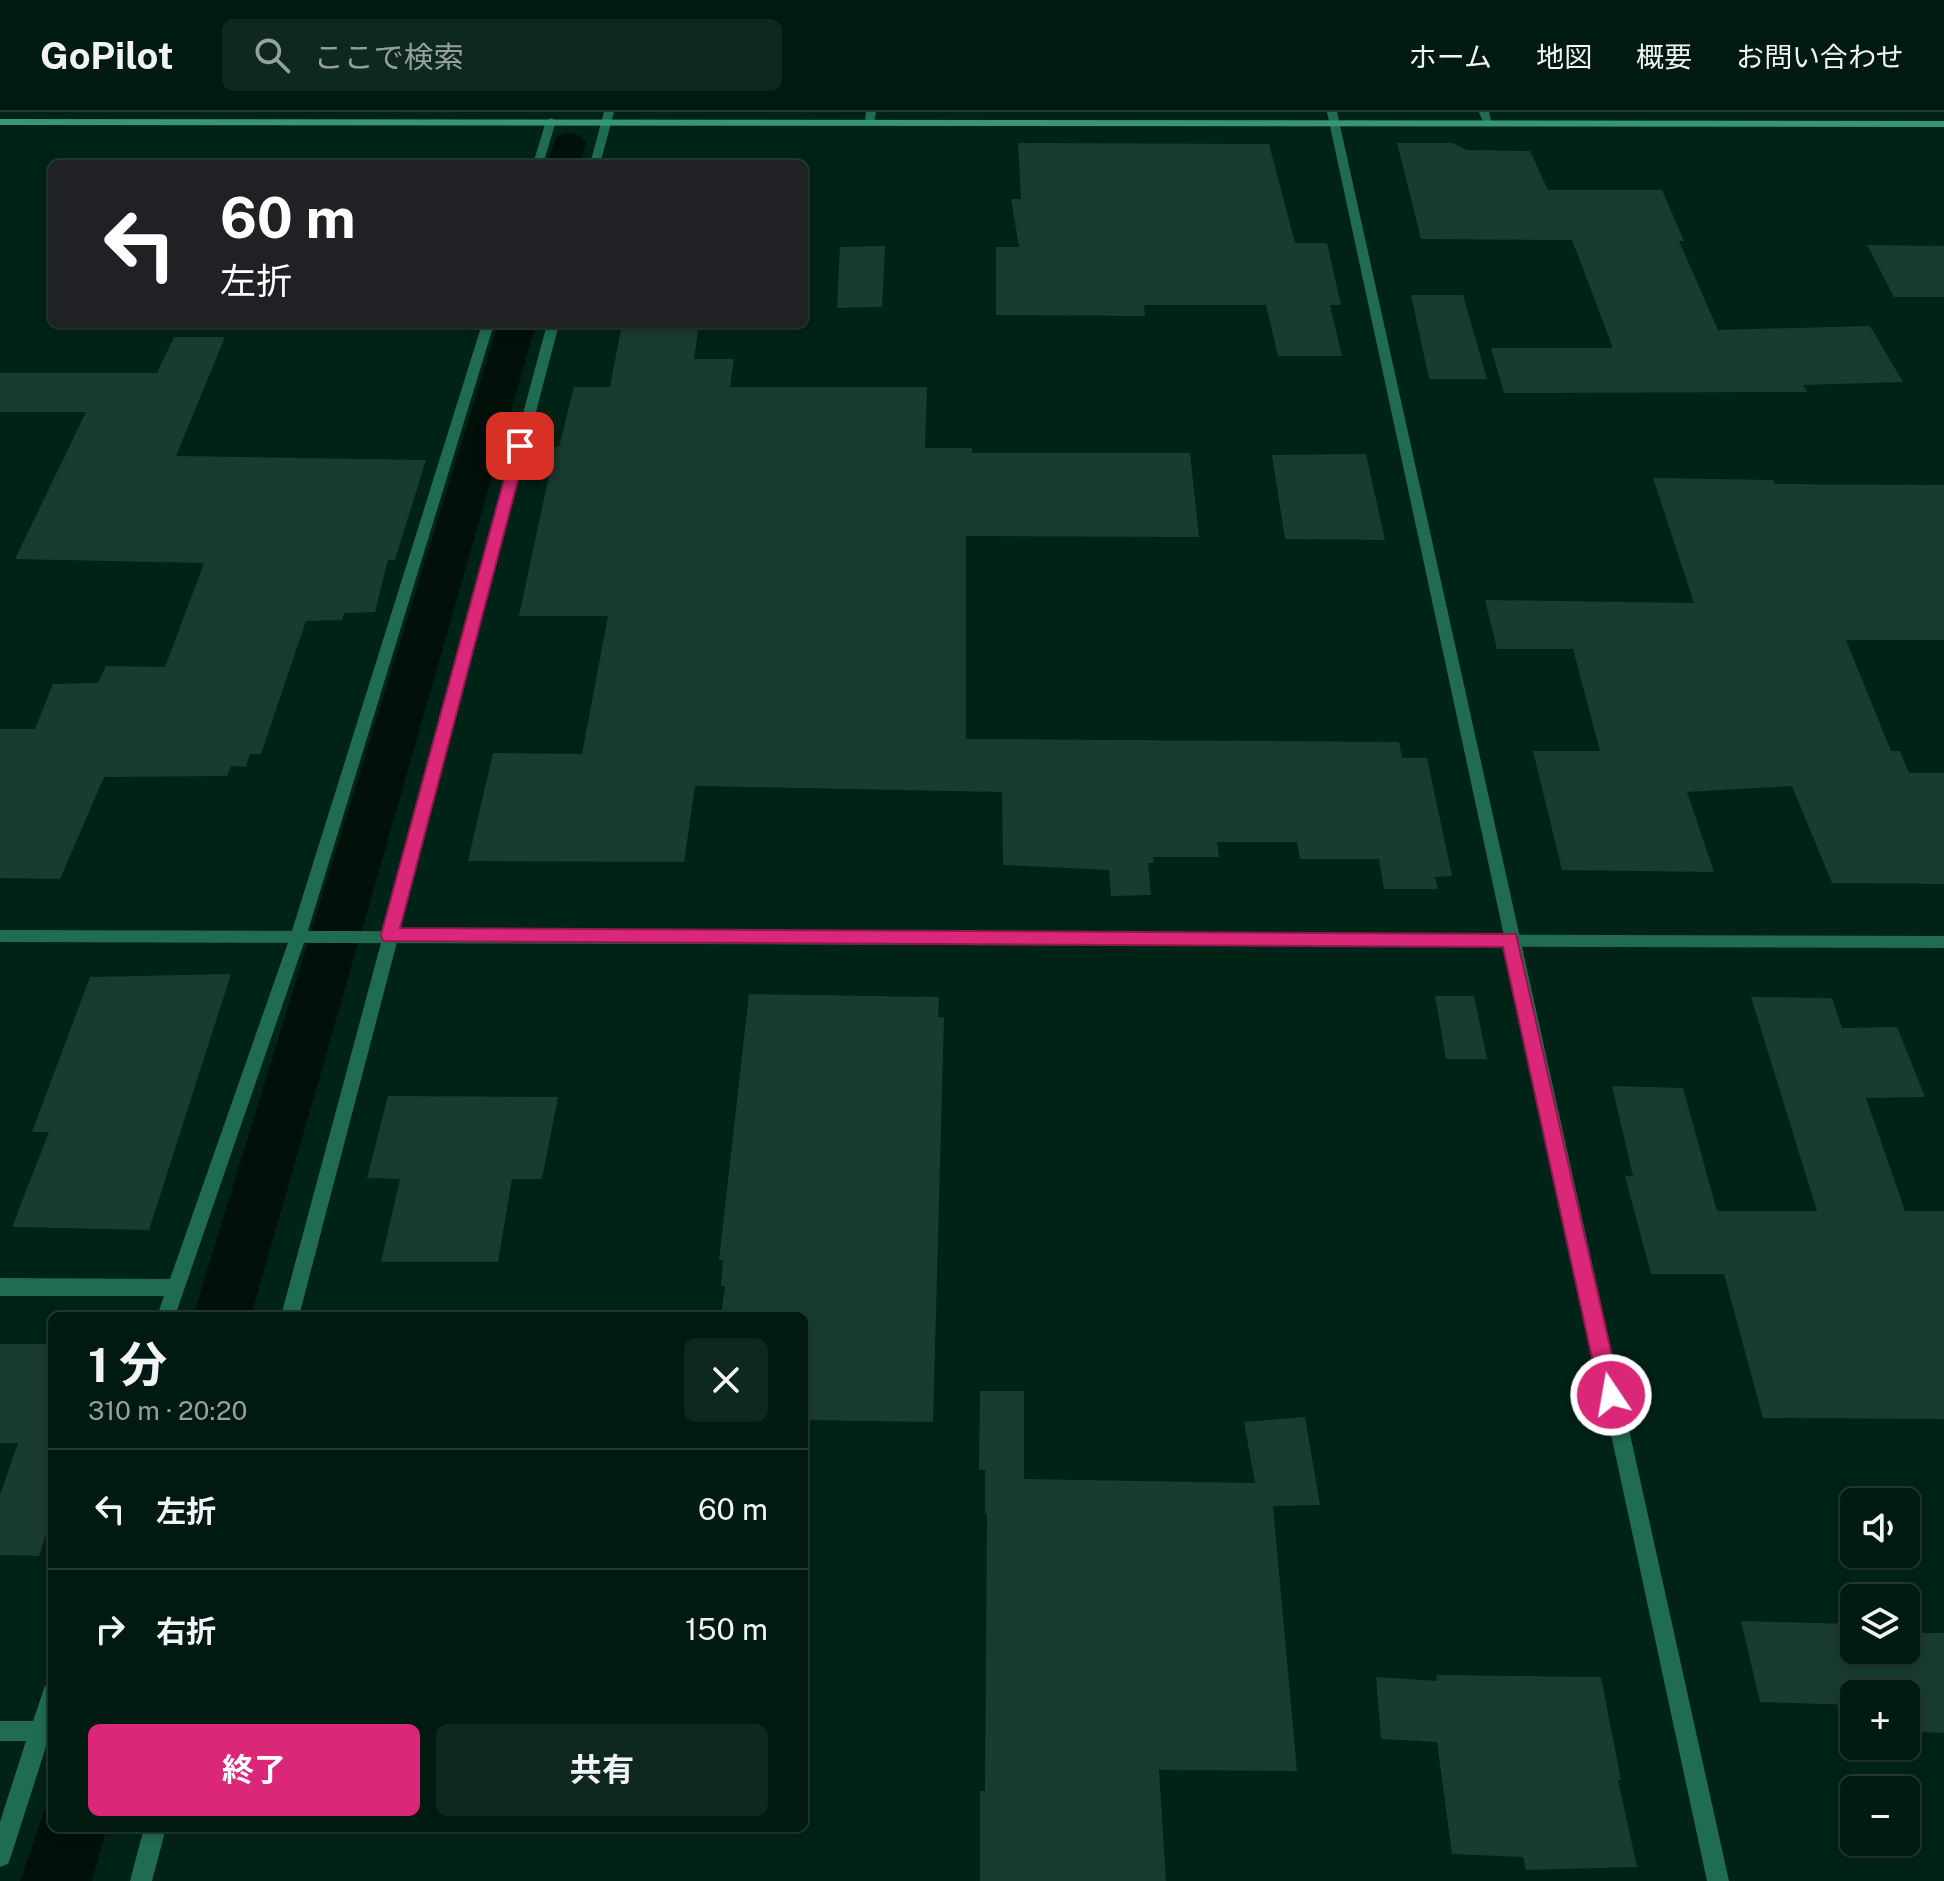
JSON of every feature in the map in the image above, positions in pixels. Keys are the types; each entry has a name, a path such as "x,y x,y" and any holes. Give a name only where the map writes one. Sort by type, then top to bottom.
{"main road":[{"path":"0,122 551,121 608,116 1486,117 1944,124"}],"street":[{"path":"596,160 608,116"},
{"path":"1333,117 1718,1881"},
{"path":"539,160 551,121"},
{"path":"167,1312 304,937 487,328"},
{"path":"291,1312 381,936 552,328"},
{"path":"0,936 1944,942"},
{"path":"0,1287 175,1288"},
{"path":"0,1856 48,1707"},
{"path":"0,1731 41,1731"},
{"path":"141,1881 154,1832"}],"building":[{"path":"1018,143 1269,144 1295,243 1327,243 1341,305 1330,305 1342,356 1278,356 1266,305 1144,305 1145,316 996,315 996,247 1019,247 1011,199 1021,199"},
{"path":"1397,143 1453,143 1467,150 1530,151 1548,190 1662,190 1684,241 1679,241 1718,330 1870,326 1903,382 1803,385 1807,392 1504,393 1491,348 1613,348 1572,240 1421,239"},
{"path":"1867,245 1944,246 1944,297 1894,297"},
{"path":"885,246 882,307 837,308 840,247"},
{"path":"1411,295 1463,295 1487,379 1429,379"},
{"path":"621,328 698,328 694,359 734,359 730,387 927,387 925,448 972,448 972,453 1190,453 1199,537 966,536 966,739 1399,742 1402,758 1427,758 1452,876 1435,877 1438,889 1384,889 1379,859 1300,859 1297,842 1217,842 1219,857 1153,857 1154,863 1148,863 1151,895 1111,896 1109,870 1003,865 1002,792 695,786 684,862 468,861 493,753 582,754 608,616 519,616 555,447 559,447 574,387 610,387"},
{"path":"174,337 225,337 176,456 426,460 395,560 388,560 375,612 344,613 342,620 306,621 261,754 250,754 246,767 231,766 227,776 104,777 60,879 0,878 0,729 35,729 53,684 98,683 106,666 165,667 204,563 15,559 86,412 0,412 0,373 157,373"},
{"path":"1366,454 1385,540 1285,539 1272,455"},
{"path":"1653,478 1773,480 1775,484 1944,485 1944,640 1846,640 1891,751 1900,751 1909,773 1944,773 1944,884 1832,883 1792,786 1687,792 1714,872 1562,870 1533,751 1600,751 1573,649 1497,649 1485,600 1694,603"},
{"path":"231,974 149,1230 12,1227 49,1132 32,1132 90,977"},
{"path":"749,994 939,997 938,1017 944,1017 933,1422 808,1420 808,1312 722,1312 725,1286 721,1286 723,1260 719,1260"},
{"path":"1435,996 1474,996 1487,1059 1446,1059"},
{"path":"1751,997 1832,998 1842,1028 1897,1027 1925,1097 1866,1098 1905,1211 1944,1211 1944,1419 1763,1418 1724,1274 1651,1274 1625,1176 1633,1176 1612,1086 1683,1088 1717,1211 1817,1211"},
{"path":"388,1096 558,1097 542,1179 512,1179 498,1262 381,1262 400,1179 367,1178"},
{"path":"0,1344 48,1344 48,1528 39,1556 0,1555 0,1495 18,1443 0,1443"},
{"path":"980,1391 1024,1391 1024,1479 1255,1483 1244,1422 1305,1417 1320,1505 1273,1506 1297,1771 1159,1770 1166,1881 980,1881 980,1791 985,1791 987,1513 985,1470 979,1470"},
{"path":"1741,1621 1840,1624 1840,1664 1920,1664 1920,1633 1944,1633 1944,1733 1920,1732 1920,1680 1840,1680 1840,1705 1760,1702"},
{"path":"1436,1675 1601,1677 1621,1780 1618,1780 1637,1867 1526,1870 1523,1857 1452,1854 1437,1742 1381,1739 1376,1677 1437,1681"}],"waterway":[{"path":"564,160 569,143"},
{"path":"223,1312 516,328"},
{"path":"56,1881 71,1832"}],"route":[{"path":"520,446 390,935 1510,939 1611,1395"}]}
